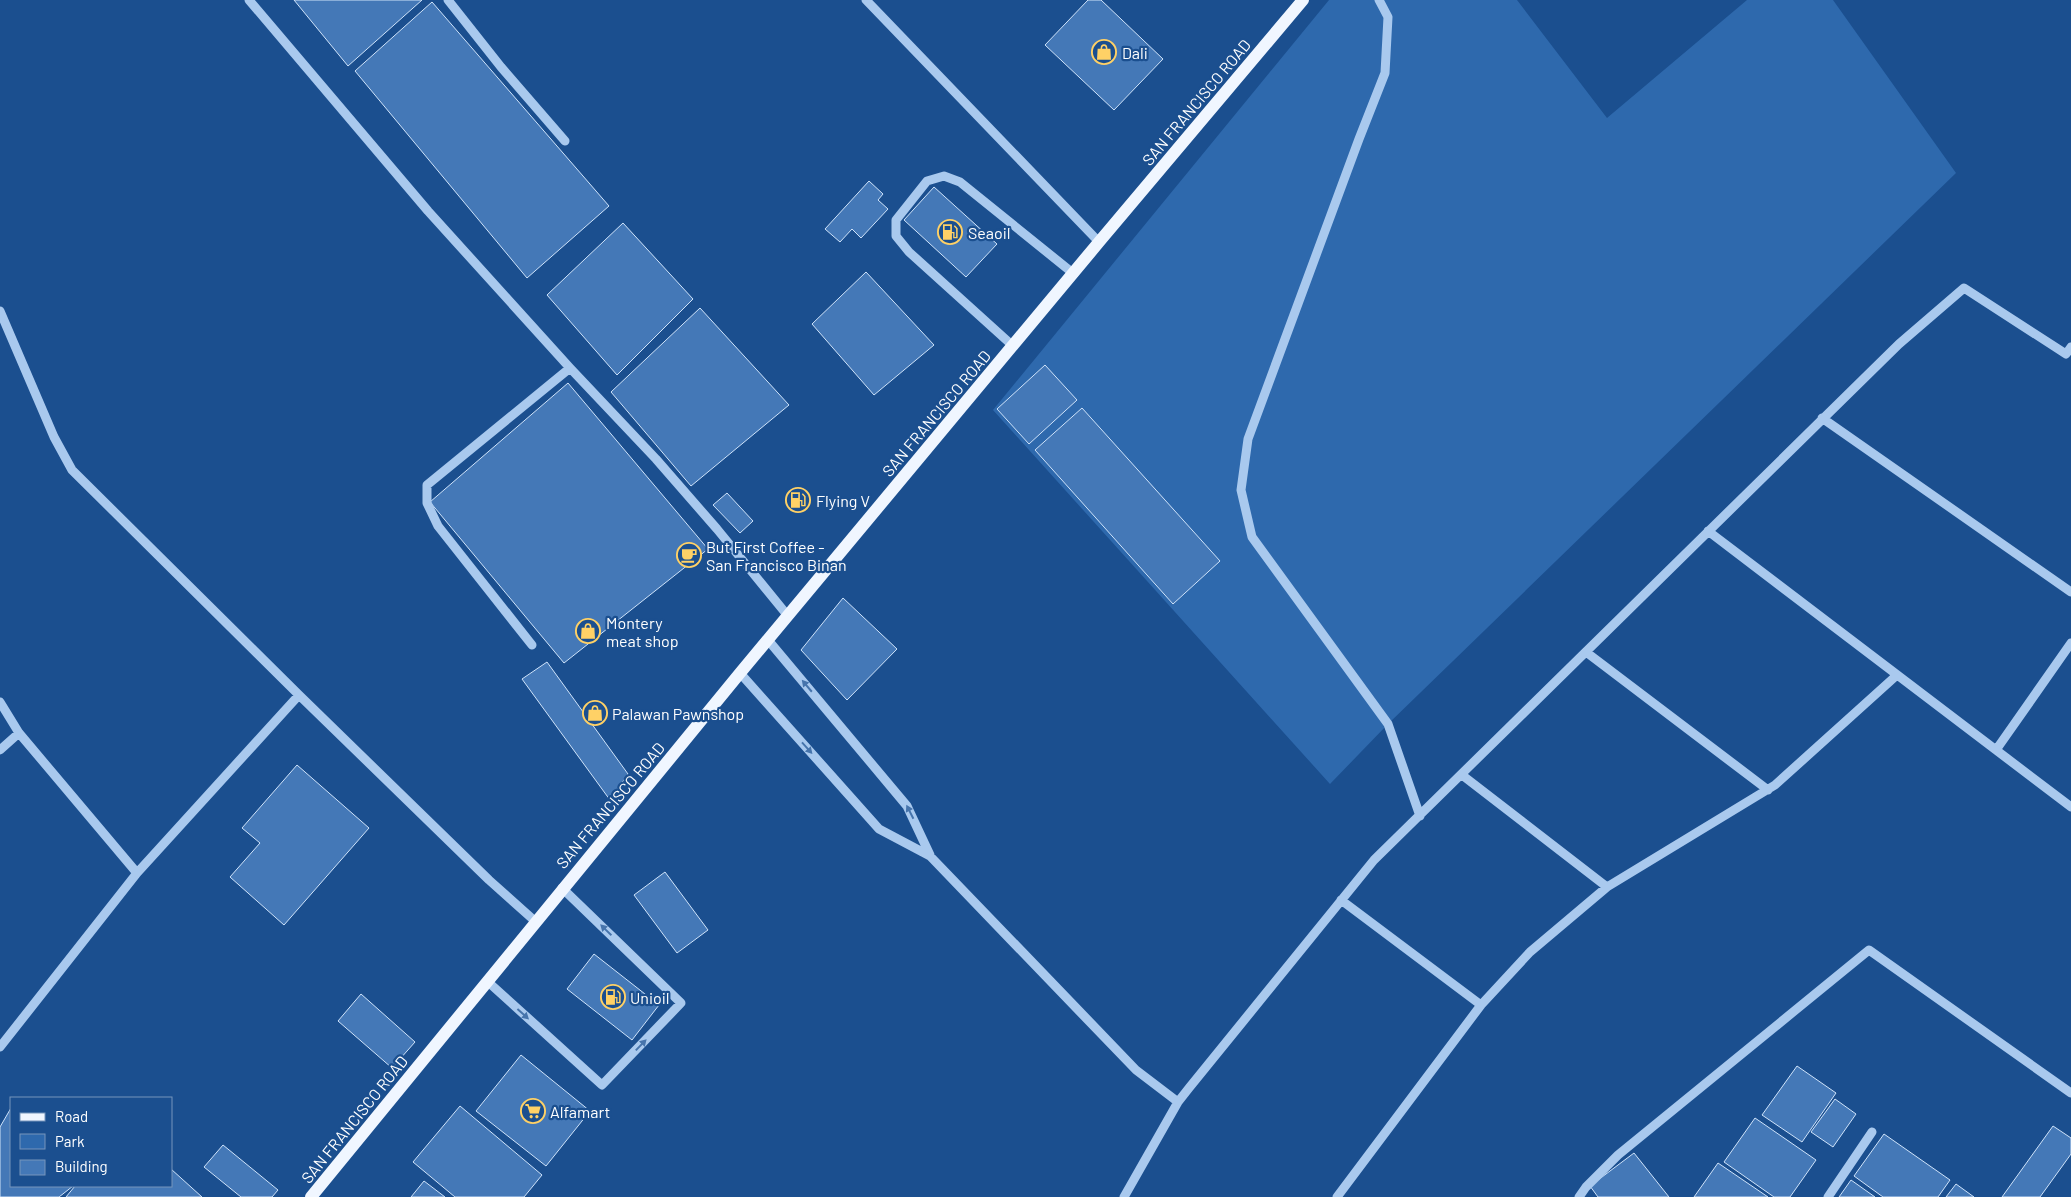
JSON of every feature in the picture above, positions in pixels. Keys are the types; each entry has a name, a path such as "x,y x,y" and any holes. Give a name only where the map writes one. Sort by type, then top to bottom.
{"main road":[{"name":"SAN FRANCISCO ROAD","path":"311,1197 562,888 740,673 1303,0"}],"street":[{"path":"249,0 428,211 570,368 656,459 788,616"},
{"path":"448,0 501,67 565,141"},
{"path":"866,0 1099,242"},
{"path":"1379,0 1388,17 1385,73 1248,439 1241,490 1252,537 1388,724 1420,816"},
{"path":"1013,346 909,252 896,236 896,220 927,181 944,176 960,182 1074,274"},
{"path":"1124,1197 1178,1102 1374,860 1899,344 1964,288 2069,353"},
{"path":"0,312 54,437 72,470 299,695 489,880 536,922"},
{"path":"532,645 438,526 427,503 427,485 570,368"},
{"path":"1822,418 2071,592"},
{"path":"1708,531 2071,807"},
{"path":"768,640 907,806 930,856"},
{"path":"1996,750 2071,643"},
{"path":"1586,652 1768,790"},
{"path":"740,673 879,829 930,856 1136,1070 1178,1102"},
{"path":"1337,1197 1481,1004 1530,952 1607,887 1768,790 1897,675"},
{"path":"0,1047 137,873 299,695"},
{"path":"0,702 19,733 137,873"},
{"path":"0,750 19,733"},
{"path":"1462,775 1607,887"},
{"path":"487,981 602,1085 681,1003 562,888"},
{"path":"1342,900 1481,1004"},
{"path":"1579,1197 1586,1187 1618,1155 1869,950 2071,1094"},
{"path":"1828,1197 1872,1132"}],"green space":[{"path":"1329,0 1517,0 1607,118 1747,0 1833,0 1956,173 1388,724 1330,784 993,410"}],"building":[{"path":"294,0 422,0 348,66"},
{"name":"Dali","path":"1088,0 1101,0 1163,59 1114,110 1045,45"},
{"path":"432,2 609,206 527,278 355,71"},
{"path":"869,181 883,194 878,200 888,209 861,238 852,229 840,242 825,229"},
{"name":"Seaoil","path":"934,187 997,244 966,277 904,220"},
{"path":"623,223 693,299 617,375 547,295"},
{"path":"866,272 934,345 874,395 812,324"},
{"path":"700,308 789,405 691,486 611,392"},
{"path":"1045,365 1077,400 1029,444 997,409"},
{"path":"568,383 708,549 564,663 430,502"},
{"path":"1082,408 1220,561 1173,604 1035,450"},
{"path":"727,493 753,521 740,533 713,505"},
{"path":"843,598 897,649 847,700 801,650"},
{"path":"547,662 628,774 610,800 522,679"},
{"path":"297,765 369,828 284,925 230,877 260,843 242,828"},
{"path":"665,872 708,930 677,953 634,895"},
{"name":"Unioil","path":"594,954 659,1005 632,1040 567,989"},
{"path":"361,994 415,1042 392,1068 338,1021"},
{"name":"Alfamart","path":"521,1055 590,1111 546,1166 476,1111"},
{"path":"1797,1066 1836,1093 1802,1142 1762,1115"},
{"path":"1835,1099 1856,1114 1833,1147 1811,1132"},
{"path":"460,1106 542,1175 524,1197 455,1197 413,1162"},
{"path":"10,1110 10,1187 72,1187 59,1197 0,1197 0,1127"},
{"path":"1755,1118 1816,1160 1790,1197 1774,1197 1724,1162"},
{"path":"2053,1126 2071,1138 2071,1154 2040,1197 2002,1197"},
{"path":"1884,1134 1950,1180 1938,1197 1883,1197 1854,1176"},
{"path":"223,1145 278,1190 272,1197 241,1197 204,1167"},
{"path":"1634,1153 1669,1197 1598,1197 1590,1186"},
{"path":"1718,1163 1768,1197 1694,1197"},
{"path":"172,1170 202,1197 66,1197 74,1187 172,1187"},
{"path":"1851,1180 1875,1197 1839,1197"},
{"path":"424,1181 445,1197 411,1197"},
{"path":"1956,1184 1974,1197 1946,1197"}],"place":[{"name":"Dali","path":"1104,52"},
{"name":"Seaoil","path":"950,232"},
{"name":"Flying V","path":"798,500"},
{"name":"But First Coffee - San Francisco Binan","path":"689,555"},
{"name":"Montery meat shop","path":"588,631"},
{"name":"Palawan Pawnshop","path":"595,713"},
{"name":"Unioil","path":"613,997"},
{"name":"Alfamart","path":"533,1111"}]}
